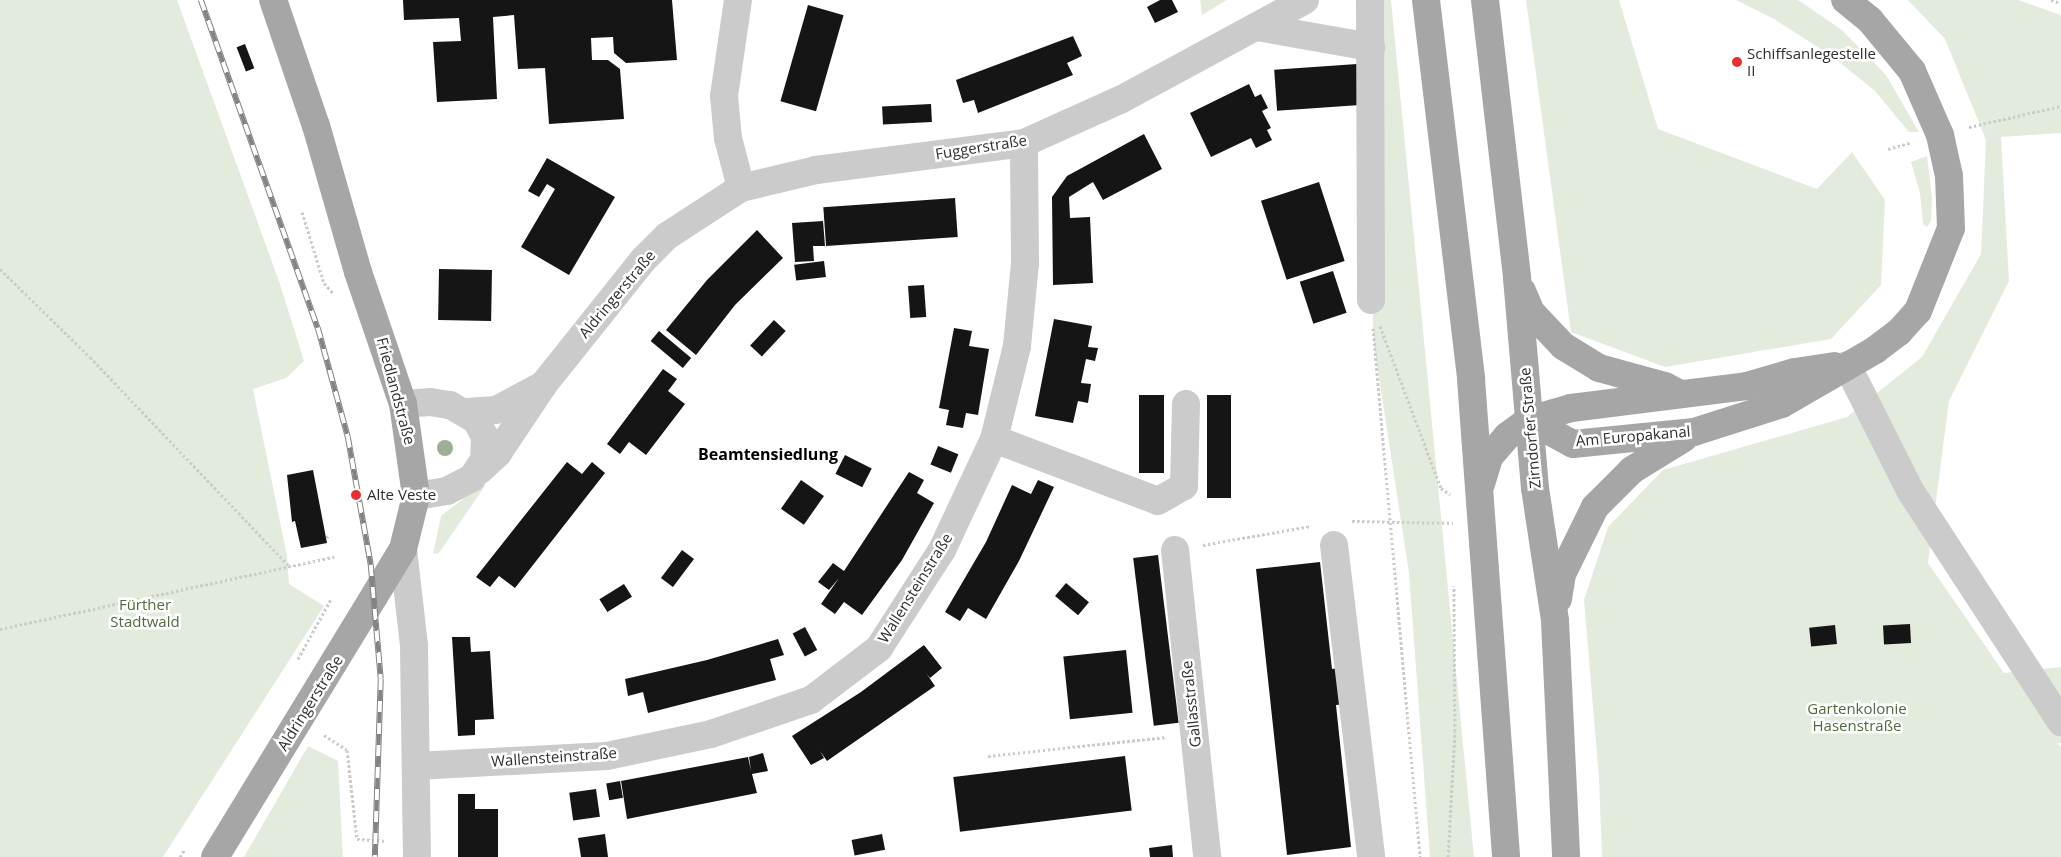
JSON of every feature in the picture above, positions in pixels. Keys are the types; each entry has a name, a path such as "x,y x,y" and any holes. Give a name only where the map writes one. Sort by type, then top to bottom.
{"main road":[{"name":"Friedlandstraße","path":"274,0 316,126 358,272 402,404 416,496 403,549"},
{"path":"1426,0 1471,379 1506,857"},
{"name":"Zirndorfer Straße","path":"1484,0 1517,278 1535,488 1555,621 1566,857"},
{"name":"Am Europakanal","path":"1529,420 1573,444 1694,432 1782,404 1876,350 1899,332 1918,311 1931,285 1951,228 1949,176 1940,135 1912,71 1870,20 1845,0"},
{"path":"1517,278 1531,312 1563,346 1599,368 1664,386 1684,396"},
{"name":"Am Europakanal","path":"1479,493 1489,457 1506,436 1529,420 1571,408 1684,396 1847,365"},
{"path":"1555,621 1562,574 1594,507 1632,470 1694,432"},
{"name":"Aldringerstraße","path":"215,857 403,549"}],"street":[{"path":"738,0 724,96 728,138 741,188"},
{"name":"Fuggerstraße","path":"741,188 816,170 1024,142 1122,99 1305,0"},
{"path":"1370,0 1371,300"},
{"path":"1257,27 1371,47"},
{"name":"Wallensteinstraße","path":"416,766 607,756 711,734 811,700 878,648 942,550 994,439 1017,346 1025,263 1024,142"},
{"name":"Aldringerstraße","path":"416,496 446,491 472,478 514,433 544,384 643,260 667,236 741,188"},
{"path":"1847,365 1910,492 2061,722"},
{"name":"Aldringerstraße","path":"466,412 496,410 544,384"},
{"path":"402,404 441,403 466,412 476,420 485,437 484,460 480,470"},
{"path":"994,439 1158,501 1184,486 1186,404"},
{"path":"1334,545 1371,857"},
{"name":"Friedlandstraße","path":"403,549 414,646 417,857"},
{"name":"Gallasstraße","path":"1175,550 1207,857"}],"path":[{"path":"2051,0 2061,3"},
{"path":"1940,135 2061,106"},
{"path":"1888,149 1901,146"},
{"path":"302,212 324,284 338,299"},
{"path":"0,268 90,357 289,566"},
{"path":"1371,300 1441,488 1452,495 1452,504"},
{"path":"1371,300 1420,857"},
{"path":"1453,514 1454,533"},
{"path":"326,536 331,536"},
{"path":"0,629 334,557"},
{"path":"1448,857 1455,731 1454,582"},
{"path":"323,734 347,750 357,839 392,841"},
{"path":"988,756 1194,734"}],"green space":[{"name":"Fürther Stadtwald","path":"0,0 177,0 280,284 304,361 286,378 253,389 287,556 289,584 324,606 163,857 0,857"},
{"path":"1200,0 1227,0 1202,15"},
{"path":"1357,0 1391,0 1474,857 1430,857 1409,573 1374,345"},
{"path":"1526,0 1619,0 1658,129 1817,189 1852,152 1885,200 1881,285 1831,339 1665,367 1571,332"},
{"path":"1736,0 1798,0 1842,30 1886,75 1919,132 1909,132 1875,91 1833,57 1774,19"},
{"name":"Gartenkolonie Hasenstraße","path":"1908,0 2018,0 2061,15 2061,133 2001,137 2009,281 1949,401 1928,563 2004,673 2061,667 2061,743 2058,743 2061,748 2061,857 1602,857 1599,779 1584,600 1608,527 1663,470 1847,417 1922,357 1981,254 1986,140 1945,39"},
{"path":"1927,156 1932,197 1931,221 1927,227 1923,224 1920,193 1911,162"},
{"path":"483,483 485,486 439,553 433,554 441,516"},
{"path":"308,746 338,761 343,857 244,857"}],"building":[{"path":"403,0 672,0 677,60 626,63 614,53 613,37 591,38 592,60 608,60 620,69 624,119 549,124 545,68 518,69 514,15 493,17 497,99 437,102 433,42 461,41 459,18 404,20"},
{"path":"1160,0 1172,0 1178,12 1155,23 1147,7"},
{"path":"808,5 844,15 816,111 780,101"},
{"path":"1073,36 1082,56 1067,63 1073,75 978,113 974,100 963,103 956,80"},
{"path":"245,44 254,68 246,71 237,47"},
{"path":"1357,64 1360,105 1277,111 1274,70"},
{"path":"1249,84 1255,97 1261,94 1268,108 1262,111 1271,128 1267,130 1272,140 1256,148 1251,138 1211,157 1190,113"},
{"path":"931,104 932,122 883,125 882,107"},
{"path":"1144,134 1162,169 1103,200 1093,182 1069,197 1070,218 1090,217 1093,283 1053,285 1052,197 1067,176"},
{"path":"547,158 615,197 569,275 521,247 555,189 547,184 539,197 528,191"},
{"path":"1319,182 1345,261 1287,280 1261,201"},
{"path":"955,198 958,237 826,246 823,207"},
{"path":"823,221 825,246 813,246 814,261 795,262 792,223"},
{"path":"757,230 783,258 735,305 696,355 666,330 707,280"},
{"path":"824,261 826,277 796,281 794,265"},
{"path":"439,269 492,270 491,321 438,320"},
{"path":"1333,271 1347,313 1313,324 1300,282"},
{"path":"924,285 926,317 910,318 908,286"},
{"path":"1054,319 1092,326 1088,347 1098,348 1095,361 1086,359 1081,383 1091,384 1088,403 1078,401 1073,423 1035,416"},
{"path":"774,320 786,331 762,357 750,346"},
{"path":"954,328 972,331 969,346 989,349 978,415 966,413 963,428 946,425 949,410 939,408"},
{"path":"659,331 691,358 683,368 651,341"},
{"path":"663,369 677,379 668,391 685,404 646,455 629,442 620,454 607,444"},
{"path":"1139,395 1164,395 1164,473 1139,473"},
{"path":"1207,395 1231,395 1231,498 1207,498"},
{"path":"938,446 958,454 951,473 931,465"},
{"path":"845,455 872,469 862,487 835,474"},
{"path":"567,462 582,474 592,462 605,473 515,588 499,576 490,587 476,577"},
{"path":"313,470 327,543 301,548 295,521 292,522 287,475"},
{"path":"909,472 924,480 917,493 934,503 902,560 862,615 844,602 835,614 821,604 839,578 829,590 818,582 833,563 844,571"},
{"path":"801,480 824,496 804,525 781,509"},
{"path":"1038,480 1054,487 1019,561 986,619 968,608 960,621 945,612 986,542 1012,485 1031,494"},
{"path":"682,550 694,559 673,587 661,578"},
{"path":"1158,555 1179,723 1154,726 1133,558"},
{"path":"1320,562 1332,669 1343,667 1347,704 1336,705 1351,847 1287,855 1256,569"},
{"path":"1066,583 1089,602 1078,615 1055,596"},
{"path":"624,584 632,597 607,612 599,599"},
{"path":"1910,624 1911,643 1884,644 1883,625"},
{"path":"1835,625 1837,644 1811,647 1809,628"},
{"path":"805,627 817,650 805,657 793,634"},
{"path":"452,637 470,637 471,652 490,651 494,719 475,720 475,735 458,736"},
{"path":"778,639 784,655 770,659 776,680 648,713 643,692 628,696 625,679 707,660"},
{"path":"924,645 942,668 930,678 926,673 935,686 827,761 820,751 824,758 811,765 792,736 861,692"},
{"path":"1126,650 1133,713 1070,719 1063,657"},
{"path":"763,753 768,771 752,774 757,793 627,819 621,781 748,757 751,771 749,757"},
{"path":"1125,756 1132,811 960,832 953,777"},
{"path":"620,781 623,798 609,800 606,783"},
{"path":"596,789 600,817 573,820 569,793"},
{"path":"458,794 475,794 475,809 498,809 498,857 458,857"},
{"path":"605,834 608,857 581,857 578,838"},
{"path":"882,834 885,850 855,856 852,840"},
{"path":"1172,845 1173,857 1150,857 1149,848"}],"railway":[{"path":"201,0 318,328 348,437 371,565 381,679 375,857"}],"place":[{"name":"Schiffsanlegestelle II","path":"1737,62"},
{"name":"Alte Veste","path":"356,495"}],"district":[{"name":"Beamtensiedlung","path":"768,454"}]}
